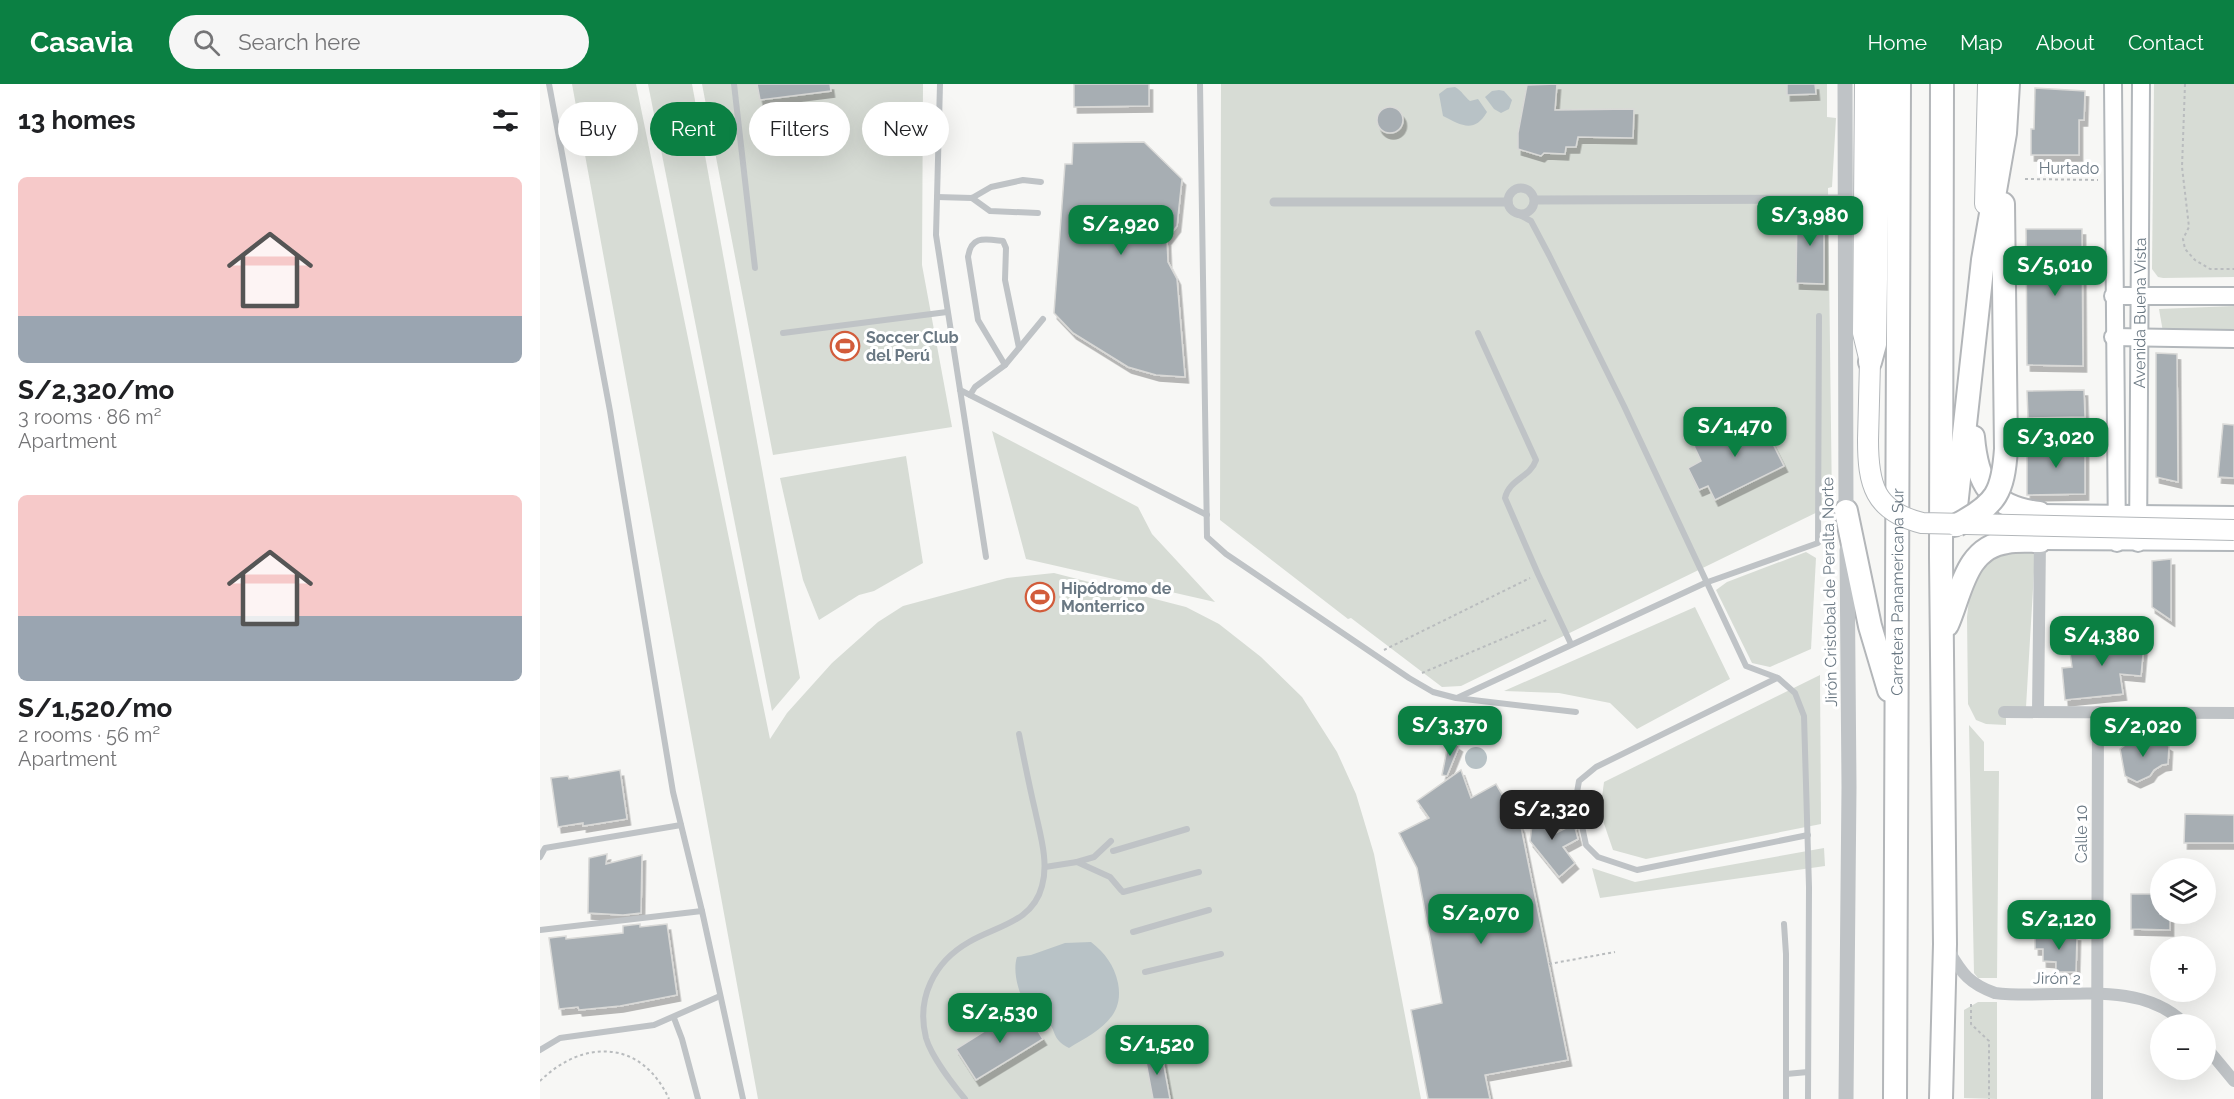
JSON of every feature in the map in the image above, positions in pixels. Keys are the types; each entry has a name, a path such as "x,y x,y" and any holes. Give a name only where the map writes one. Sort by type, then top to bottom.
{"highway":[{"path":"1870,362 1875,344 1879,84"},
{"name":"Carretera Panamericana Sur","path":"1893,1093 1899,84"},
{"path":"1942,84 1941,557 1945,944 1944,1093"},
{"path":"1957,525 1983,508 1997,494 2002,484 2007,449 2002,152 1994,85"},
{"path":"1941,557 1953,530 1983,260 2002,152"},
{"path":"1970,393 1974,456 1980,477 1991,494 2006,505 2025,512 2040,513"},
{"path":"1846,511 1870,626 1895,709"},
{"path":"1943,636 1967,570 1986,550 2005,542 2040,542"}],"main road":[{"path":"1865,84 1863,333 1870,362 1868,465 1874,490 1893,511 1922,523 2234,530"},
{"name":"Avenida Buena Vista","path":"2113,84 2113,338 2117,543"},
{"name":"Avenida Buena Vista","path":"2138,543 2141,84"},
{"path":"1983,260 1994,85"},
{"path":"2113,296 2234,296"},
{"path":"2113,338 2234,339"},
{"path":"2040,513 2234,515"},
{"path":"2040,542 2234,542"}],"street":[{"name":"Jirón Cristobal de Peralta Norte","path":"1845,84 1849,775 1846,1099"},
{"path":"1520,187 1528,189 1534,200 1530,211 1518,214 1511,209 1508,201 1510,194 1520,187"},
{"path":"1534,200 1846,199"},
{"path":"1274,202 1508,201"},
{"path":"2038,712 2040,542"},
{"path":"2004,712 2234,713"},
{"name":"Calle 10","path":"2097,1099 2098,712"},
{"name":"Jirón 2","path":"1945,944 1964,976 1980,988 1995,993 2123,994 2149,1002 2174,1014"},
{"path":"2216,1059 2234,1081"}],"lane":[{"path":"549,84 610,411 674,792 743,1099"},
{"path":"734,84 755,268"},
{"path":"940,84 936,236 986,557"},
{"path":"1200,84 1207,537 1226,554 1432,692 1456,698 1576,712"},
{"path":"937,197 972,198 991,187 1023,180 1041,182"},
{"path":"972,198 990,211 1038,213"},
{"path":"1518,214 1530,221 1549,255 1624,406 1746,666 1778,678 1795,693 1804,717 1809,887 1808,1099"},
{"path":"1005,365 978,320 968,257 974,242 983,239 1003,241 1006,248 1005,280 1019,348"},
{"path":"783,333 947,312"},
{"path":"1456,698 1706,583 1818,543 1819,316"},
{"path":"970,395 975,387 1005,365 1043,319"},
{"path":"1478,333 1536,460 1533,469 1507,488 1504,498 1571,644"},
{"path":"960,390 1206,515"},
{"path":"1778,678 1596,767 1579,781 1576,798 1586,844 1598,857 1637,870 1808,835"},
{"path":"965,1099 947,1077 926,1039 922,1008 932,977 952,953 970,941 1018,920 1030,908 1042,888 1045,867 1019,734"},
{"path":"540,857 545,848 681,825"},
{"path":"1113,851 1187,830"},
{"path":"1045,867 1094,857 1111,841"},
{"path":"1077,862 1110,877 1122,891 1199,872"},
{"path":"540,930 702,910"},
{"path":"1133,932 1209,910"},
{"path":"1784,924 1786,1099"},
{"path":"1145,972 1221,954"},
{"path":"540,1050 560,1038 654,1025 720,996"},
{"path":"674,1018 698,1099"},
{"path":"1786,1074 1808,1072"}],"path":[{"path":"2185,84 2182,167 2189,226 2183,239 2185,249 2195,260 2210,269 2234,269"},
{"name":"Hurtado","path":"2025,179 2113,180"},
{"path":"1374,655 1538,574"},
{"path":"1409,678 1557,615"},
{"path":"1430,926 1441,924"},
{"path":"1549,964 1615,952"},
{"path":"1971,1004 1971,1024 1989,1041 1989,1099"},
{"path":"540,1081 558,1066 580,1055 617,1051 629,1055 650,1069 669,1099"}],"shaded area":[{"name":"Hipódromo de Monterrico","path":"572,84 636,84 770,739 787,713 832,663 878,622 903,606 1007,578 1054,573 1186,607 1219,624 1261,657 1302,697 1337,752 1356,794 1374,854 1421,1099 758,1099 585,156 638,156 638,102 575,102"},
{"path":"648,84 692,84 695,102 652,102"},
{"name":"Soccer Club del Perú","path":"702,84 923,84 923,102 862,102 862,156 923,156 922,265 952,427 773,455 716,156 737,156 737,102 705,102"},
{"path":"1221,84 1827,84 1827,117 1836,118 1832,187 1828,188 1832,505 1461,686 1442,687 1351,618 1348,619 1220,520"},
{"path":"2154,84 2234,84 2234,277 2163,278 2158,277 2152,269"},
{"path":"1455,87 1470,101 1478,99 1487,112 1477,123 1467,126 1443,116 1439,94 1447,88"},
{"path":"1492,91 1504,91 1512,100 1509,109 1501,113 1494,109 1485,97"},
{"path":"662,156 705,156 800,678 772,711"},
{"path":"2234,306 2234,333 2163,332 2159,309"},
{"path":"992,431 1138,507 1152,534 1215,602 1026,559"},
{"path":"906,456 923,563 874,591 859,595 819,620 803,580 780,478"},
{"path":"2029,546 2035,555 2026,707 2006,708 2006,725 1986,724 1976,720 1968,704 1967,617 1971,582 1989,559"},
{"path":"1806,552 1816,558 1811,649 1770,667 1752,663 1716,590 1727,582"},
{"path":"1695,607 1730,679 1637,729 1610,703 1559,693 1504,691"},
{"path":"1820,675 1821,824 1646,859 1613,850 1600,812 1604,782"},
{"path":"1969,725 1984,742 1984,771 1999,771 1997,978 1978,978 1974,973"},
{"path":"1476,747 1486,754 1487,758 1480,768 1476,769 1466,762 1465,758 1472,748"},
{"path":"1824,848 1825,866 1600,898 1592,868 1635,882"},
{"path":"1091,942 1105,955 1114,971 1118,983 1117,1006 1106,1023 1098,1030 1069,1048 1059,1041 1050,1024 1033,1011 1023,999 1015,970 1017,957 1031,955 1065,943"},
{"path":"1978,1002 1997,1002 1997,1099 1964,1098 1964,1010"}],"building":[{"path":"757,84 830,84 831,91 760,100"},
{"path":"1074,84 1149,84 1149,106 1074,107"},
{"path":"1557,84 1555,110 1634,109 1633,138 1578,137 1576,147 1566,147 1565,154 1544,153 1541,156 1518,149 1518,133 1527,85"},
{"path":"1787,84 1815,84 1816,94 1787,95"},
{"path":"2035,88 2085,91 2084,120 2079,120 2079,155 2031,155"},
{"path":"1390,107 1399,111 1403,120 1399,129 1390,133 1381,129 1377,120 1381,111"},
{"path":"1144,142 1182,179 1177,226 1167,239 1168,262 1177,279 1185,377 1156,375 1128,367 1073,333 1054,313 1065,164 1072,164 1073,143"},
{"path":"1797,211 1824,211 1824,284 1796,283"},
{"path":"2026,229 2082,229 2083,366 2027,365"},
{"path":"2156,353 2177,354 2178,482 2156,477"},
{"path":"2084,390 2085,417 2028,418 2027,391"},
{"path":"1758,414 1784,466 1715,500 1708,486 1699,490 1688,468 1701,461 1694,446"},
{"path":"2223,424 2234,425 2234,478 2218,477"},
{"path":"2027,444 2085,444 2085,494 2027,495"},
{"path":"2171,559 2171,620 2152,607 2152,561"},
{"path":"2134,632 2145,633 2141,676 2120,674 2123,694 2065,700 2062,668 2072,667 2069,645 2134,637"},
{"path":"1449,739 1459,746 1447,776 1442,775"},
{"path":"2133,739 2161,741 2169,746 2168,764 2162,765 2150,776 2137,782 2125,776 2120,749"},
{"path":"620,770 627,819 583,826 583,823 558,827 551,778 568,776 569,779"},
{"path":"1461,770 1471,798 1496,784 1521,827 1568,1060 1485,1075 1490,1099 1428,1099 1411,1010 1442,1003 1417,868 1399,833 1429,818 1417,801"},
{"path":"1534,809 1556,812 1556,833 1574,824 1578,839 1563,847 1575,863 1559,877 1530,841"},
{"path":"2185,814 2234,815 2234,843 2184,843"},
{"path":"607,854 606,864 642,855 641,913 623,915 588,913 589,858"},
{"path":"2131,894 2150,894 2150,924 2170,924 2170,930 2131,929"},
{"path":"640,924 640,927 667,924 677,995 620,1006 579,1010 578,1007 559,1009 549,938 566,936 566,939 623,933 623,926"},
{"path":"2035,934 2077,935 2076,972 2056,972 2056,962 2043,961 2043,949 2035,949"},
{"path":"1023,1007 1043,1039 976,1080 956,1049"},
{"path":"1161,1050 1170,1099 1153,1099 1145,1057 1151,1056 1150,1052"}],"place":[{"name":"Soccer Club del Perú","path":"845,346"},
{"name":"Hipódromo de Monterrico","path":"1040,597"}]}
